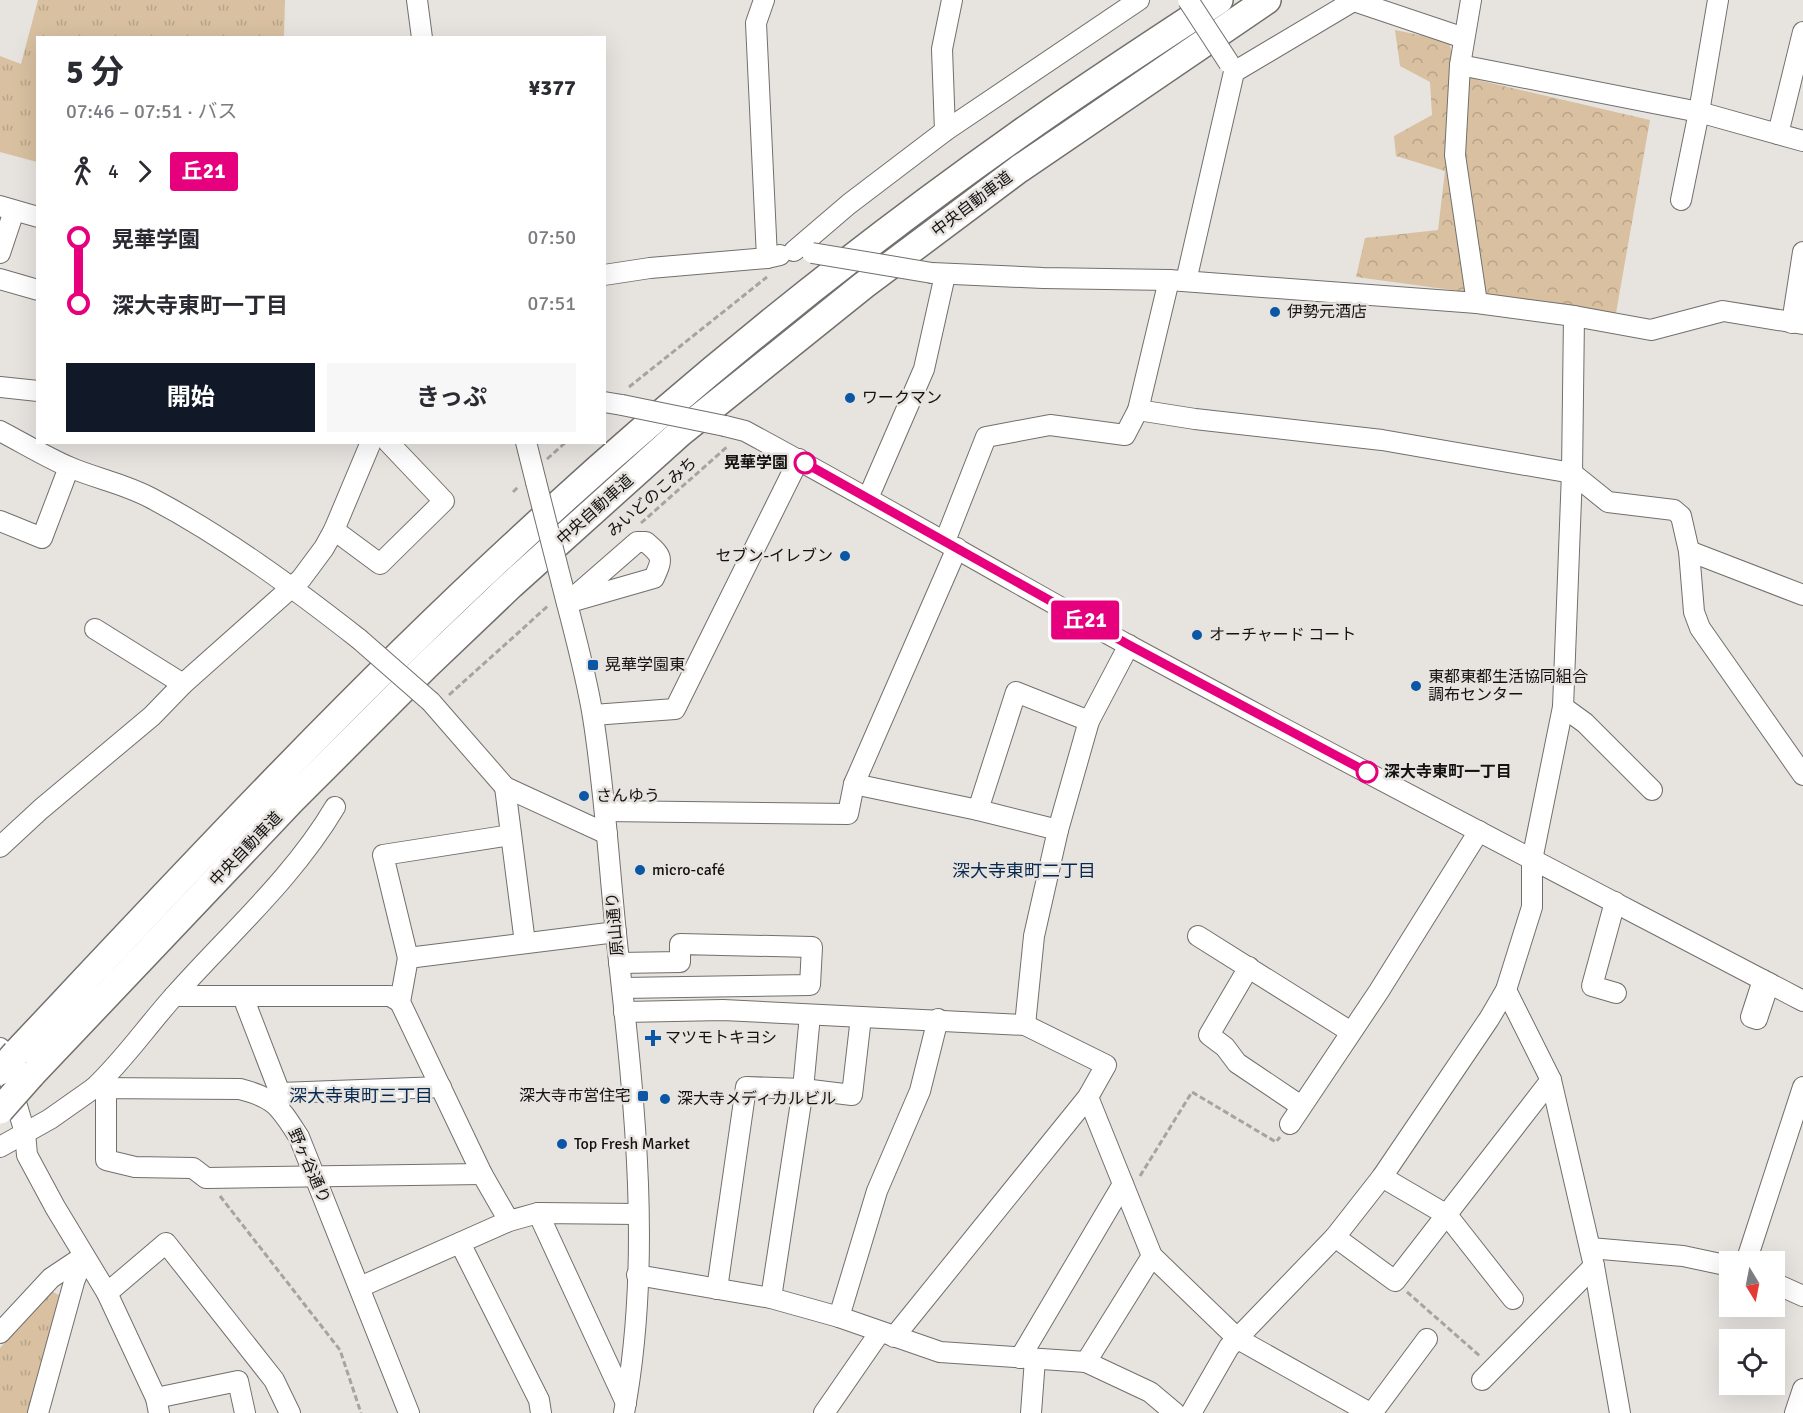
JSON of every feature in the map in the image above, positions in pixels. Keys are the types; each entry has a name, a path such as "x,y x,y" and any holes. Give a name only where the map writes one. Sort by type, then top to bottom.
{"highway":[{"name":"中央自動車道","path":"5,1057 328,725 496,562 627,444 778,317 921,206 1018,135 1219,0"},
{"name":"中央自動車道","path":"0,1110 292,800 418,674 511,585 680,433 864,285 1019,169 1267,0"}],"street":[{"path":"417,0 422,36"},
{"path":"764,0 756,23 767,258"},
{"path":"945,131 942,49 952,0"},
{"path":"803,252 849,204 945,131 1138,0"},
{"path":"1188,0 1232,68"},
{"path":"605,811 848,814 854,784 951,545 986,437 1050,425 1125,435 1138,410 1177,280 1232,68 1354,0 1464,38"},
{"path":"1471,0 1460,65 1455,155 1477,303"},
{"path":"1681,200 1718,0"},
{"path":"1778,134 1803,32"},
{"path":"1460,65 1699,112 1803,141"},
{"path":"0,253 7,209 36,216"},
{"path":"606,275 650,268 767,258 803,252 939,274 1177,280 1477,303 1574,316 1651,330 1723,311 1797,323 1803,252"},
{"path":"868,498 924,369 939,274"},
{"path":"0,279 36,289"},
{"path":"1191,1413 1229,1347 1335,1237 1382,1177 1506,990 1532,907 1532,860 1563,707 1572,473 1574,316"},
{"path":"0,387 36,391"},
{"path":"613,403 746,431 1129,645 1532,860 1803,1001"},
{"path":"1138,410 1195,419 1382,440 1572,473 1608,502 1674,510 1681,516 1689,551 1694,612 1700,628 1801,763"},
{"path":"0,431 69,467 120,483 151,498 291,587 359,639 434,704 505,787 608,834"},
{"path":"0,847 41,809 152,716 183,684 301,579 334,530 370,444"},
{"path":"334,530 380,564 444,501 390,444"},
{"name":"原山通り","path":"526,444 561,596 593,715 608,834 634,1115 638,1214 635,1323 625,1408"},
{"path":"593,715 675,709 799,459"},
{"path":"0,521 42,538 69,467"},
{"path":"1689,551 1803,595"},
{"path":"95,629 183,684"},
{"path":"1025,1024 1034,936 1059,830 1089,721 1129,645"},
{"path":"978,810 1016,692 1089,721"},
{"path":"1563,707 1585,723 1652,790"},
{"path":"854,784 1059,830"},
{"path":"505,787 525,943"},
{"path":"0,1147 100,1088 174,996 288,871 323,827 335,807"},
{"path":"1290,1124 1352,1032 1479,831"},
{"path":"400,1002 408,958 383,855 511,835"},
{"path":"1615,902 1592,986 1616,993"},
{"path":"408,958 616,932"},
{"path":"1198,936 1352,1032"},
{"path":"619,963 680,962 680,944 812,947 810,985 622,988"},
{"path":"1249,967 1209,1035 1225,1047 1238,1063 1301,1106"},
{"path":"1506,990 1551,1080 1592,1257 1620,1413"},
{"path":"174,996 390,996 400,1002 482,1174 509,1221"},
{"path":"243,997 279,1100 441,1087"},
{"path":"624,1012 723,1010 1025,1024 1106,1065 1088,1097 887,1334 824,1413"},
{"path":"771,1298 802,1089 810,1015"},
{"path":"717,1289 746,1087 802,1089 852,1095 861,1017"},
{"path":"839,1317 877,1191 920,1090 938,1019"},
{"path":"5,1057 25,1133 27,1155 107,1293 157,1405 238,1381 245,1413"},
{"path":"1335,1237 1395,1281 1551,1080"},
{"path":"1750,1251 1803,1087"},
{"path":"100,1088 106,1160 135,1167 193,1167 206,1178 482,1174"},
{"name":"野ヶ谷通り","path":"100,1088 240,1089 279,1100 299,1137 409,1413"},
{"path":"1088,1097 1152,1256 1238,1339 1371,1413 1427,1339"},
{"path":"1382,1177 1447,1215 1513,1299"},
{"path":"1031,1413 1027,1358 1125,1189"},
{"path":"360,1287 509,1221 538,1213 638,1214"},
{"path":"538,1213 625,1408"},
{"path":"107,1293 166,1243 274,1380 291,1413"},
{"path":"460,1243 539,1400 541,1413"},
{"path":"0,1333 51,1278 84,1256"},
{"path":"38,1413 74,1282 84,1256"},
{"path":"1086,1362 1152,1256"},
{"path":"1488,1374 1592,1257 1683,1256 1719,1264"},
{"path":"637,1275 771,1298 839,1317 940,1352 1086,1362 1150,1392 1175,1413"},
{"path":"1785,1288 1803,1296"},
{"path":"1795,1413 1803,1389"}],"path":[{"path":"613,403 775,270 803,252"},
{"name":"みいどのこみち","path":"638,526 746,431"},
{"path":"434,704 561,596"},
{"path":"1125,1189 1140,1177 1192,1092 1276,1142 1290,1124"},
{"path":"206,1178 340,1350 361,1413"},
{"path":"1395,1281 1488,1374"}],"green space":[{"path":"38,0 285,0 284,36 36,36 36,162 0,152 0,56 21,64"},
{"path":"1395,30 1449,41 1453,59 1478,80 1650,120 1616,313 1539,304 1529,320 1507,318 1504,297 1356,277 1365,238 1438,230 1445,171 1396,156 1394,136 1432,115 1430,82 1400,66"},
{"path":"51,1291 63,1297 29,1413 0,1413 0,1348"}],"bus line":[{"name":"丘21","path":"805,463 1129,645 1367,772"}],"place":[{"name":"伊勢元酒店","path":"1275,312"},
{"name":"ワークマン","path":"850,398"},
{"name":"晃華学園","path":"805,463"},
{"name":"セブン-イレブン","path":"845,556"},
{"name":"オーチャード コート","path":"1197,635"},
{"name":"晃華学園東","path":"593,665"},
{"name":"東都東都生活協同組合 調布センター","path":"1416,686"},
{"name":"深大寺東町一丁目","path":"1367,772"},
{"name":"さんゆう","path":"584,796"},
{"name":"micro-café","path":"640,870"},
{"name":"マツモトキヨシ","path":"653,1038"},
{"name":"深大寺市営住宅","path":"643,1096"},
{"name":"深大寺メディカルビル","path":"665,1099"},
{"name":"Top Fresh Market","path":"562,1144"}],"district":[{"name":"深大寺東町二丁目","path":"1024,871"},
{"name":"深大寺東町三丁目","path":"361,1096"}]}
